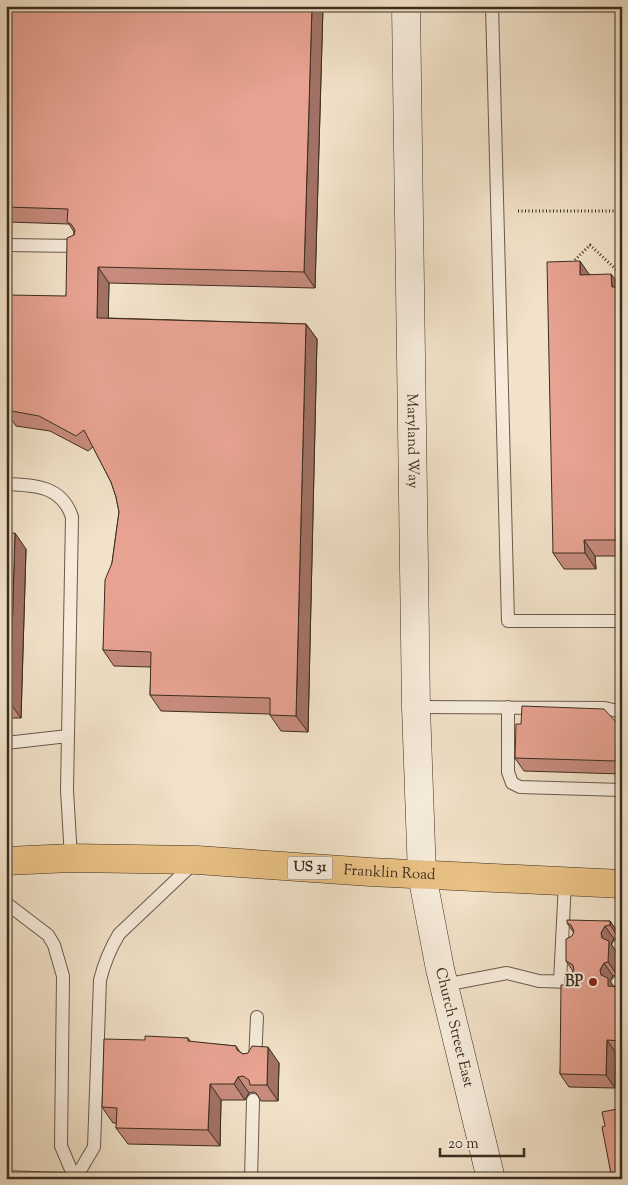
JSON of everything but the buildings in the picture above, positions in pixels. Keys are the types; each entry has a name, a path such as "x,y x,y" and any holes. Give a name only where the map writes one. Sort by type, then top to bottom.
{"main road":[{"name":"Maryland Way","path":"406,6 416,707 422,874"},
{"name":"Franklin Road","path":"6,861 71,858 197,860 622,884"},
{"name":"Church Street East","path":"422,874 444,985 491,1179"}],"lane":[{"path":"492,6 508,621 622,621"},
{"path":"6,245 78,246"},
{"path":"6,484 34,485 52,490 65,501 72,517 67,790 71,858"},
{"path":"416,707 605,708 622,712"},
{"path":"508,707 508,772 512,783 520,787 622,790"},
{"path":"6,743 68,736"},
{"path":"75,1179 94,1147 100,980 111,947 120,934 197,860"},
{"path":"560,982 565,882"},
{"path":"6,903 48,935 54,945 63,976 61,1146 75,1179"},
{"path":"562,943 576,944"},
{"path":"444,985 506,973 539,981 575,982"},
{"path":"254,1062 257,1018"},
{"path":"251,1179 253,1100"},
{"path":"6,1178 61,1179"}],"path":[{"path":"498,211 622,211"},
{"path":"575,260 590,245 622,275"}],"place":[{"name":"BP","path":"593,982"}]}
